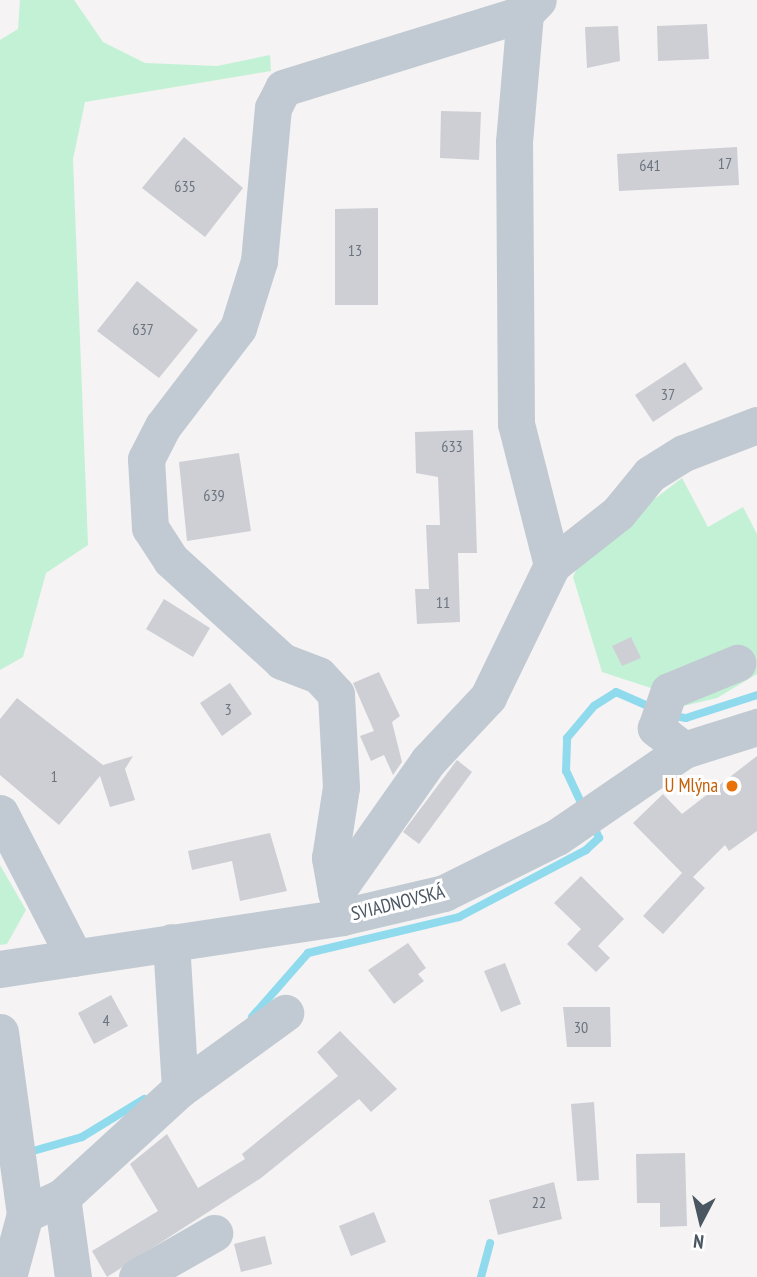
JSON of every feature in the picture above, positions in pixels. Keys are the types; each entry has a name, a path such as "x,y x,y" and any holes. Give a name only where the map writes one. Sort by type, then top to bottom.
{"street":[{"path":"339,905 330,858 341,787 336,694 318,675 282,661 170,560 150,528 146,459 163,426 239,328 258,261 273,108 283,88 530,4 514,142 516,424 552,565"},
{"path":"339,905 428,761 488,697 552,565 618,513 650,474 684,453 757,425"},
{"path":"684,750 656,728 669,691 737,663"},
{"name":"SVIADNOVSKÁ","path":"0,969 171,942 339,905 444,893 588,816 684,750 757,727"},
{"path":"0,813 75,957"},
{"path":"171,942 180,1078"},
{"path":"24,1214 62,1197 180,1078 285,1013"},
{"path":"0,1032 24,1214 8,1277"},
{"path":"62,1197 73,1277"},
{"path":"137,1277 214,1233"}],"green space":[{"path":"20,0 74,0 103,42 145,63 217,66 270,55 271,71 85,102 73,159 88,545 46,573 23,657 0,670 0,40 18,29"},
{"path":"682,478 708,527 743,507 757,534 757,674 717,698 675,708 651,688 602,672 573,577 584,553"},
{"path":"0,865 26,910 7,944 0,945"}],"building":[{"path":"707,24 709,59 658,61 657,26"},
{"path":"618,26 620,61 587,68 585,27"},
{"path":"441,111 481,112 479,160 440,158"},
{"path":"184,137 243,188 205,237 142,188"},
{"path":"737,147 739,185 619,191 617,154"},
{"path":"378,208 378,305 335,305 335,209"},
{"path":"137,281 198,330 159,378 97,331"},
{"path":"685,362 703,389 653,422 635,395"},
{"path":"473,430 477,553 458,553 460,622 417,624 415,589 429,589 426,525 440,525 438,477 416,473 415,432"},
{"path":"239,453 251,531 187,541 179,462"},
{"path":"164,599 210,628 193,657 146,629"},
{"path":"631,637 641,658 622,666 612,646"},
{"path":"379,672 400,716 392,722 402,762 393,775 384,755 371,761 360,736 374,731 353,683"},
{"path":"230,683 252,714 222,736 200,703"},
{"path":"17,698 103,765 133,756 125,769 135,800 110,807 100,776 59,825 0,775 0,719"},
{"path":"757,756 757,831 729,851 725,845 693,877 705,888 663,934 643,916 682,873 633,823 663,794 682,814"},
{"path":"457,760 472,772 419,844 403,832"},
{"path":"270,833 287,891 240,901 232,861 192,870 188,851"},
{"path":"581,876 624,919 598,946 610,958 596,972 567,944 581,929 554,903"},
{"path":"408,943 426,968 418,974 424,981 394,1004 368,970"},
{"path":"505,963 521,1004 501,1012 484,971"},
{"path":"111,995 128,1026 94,1044 78,1013"},
{"path":"563,1007 610,1007 611,1047 567,1047"},
{"path":"340,1031 397,1089 371,1112 359,1099 261,1178 107,1277 92,1251 158,1211 130,1164 167,1134 198,1188 245,1159 242,1154 338,1076 317,1052"},
{"path":"594,1102 599,1180 577,1181 571,1104"},
{"path":"685,1153 687,1226 660,1227 660,1203 637,1203 636,1154"},
{"path":"554,1182 562,1219 498,1235 489,1200"},
{"path":"374,1212 386,1242 351,1256 339,1226"},
{"path":"265,1236 272,1264 241,1272 234,1244"}],"waterway":[{"path":"583,807 566,771 567,738 594,706 616,692 655,709"},
{"path":"670,715 686,718 757,695"},
{"path":"252,1017 308,953 459,917 586,850 599,838 593,824"},
{"path":"26,1153 82,1137 144,1099"},
{"path":"481,1277 490,1243"}],"place":[{"name":"U Mlýna","path":"732,786"}]}
